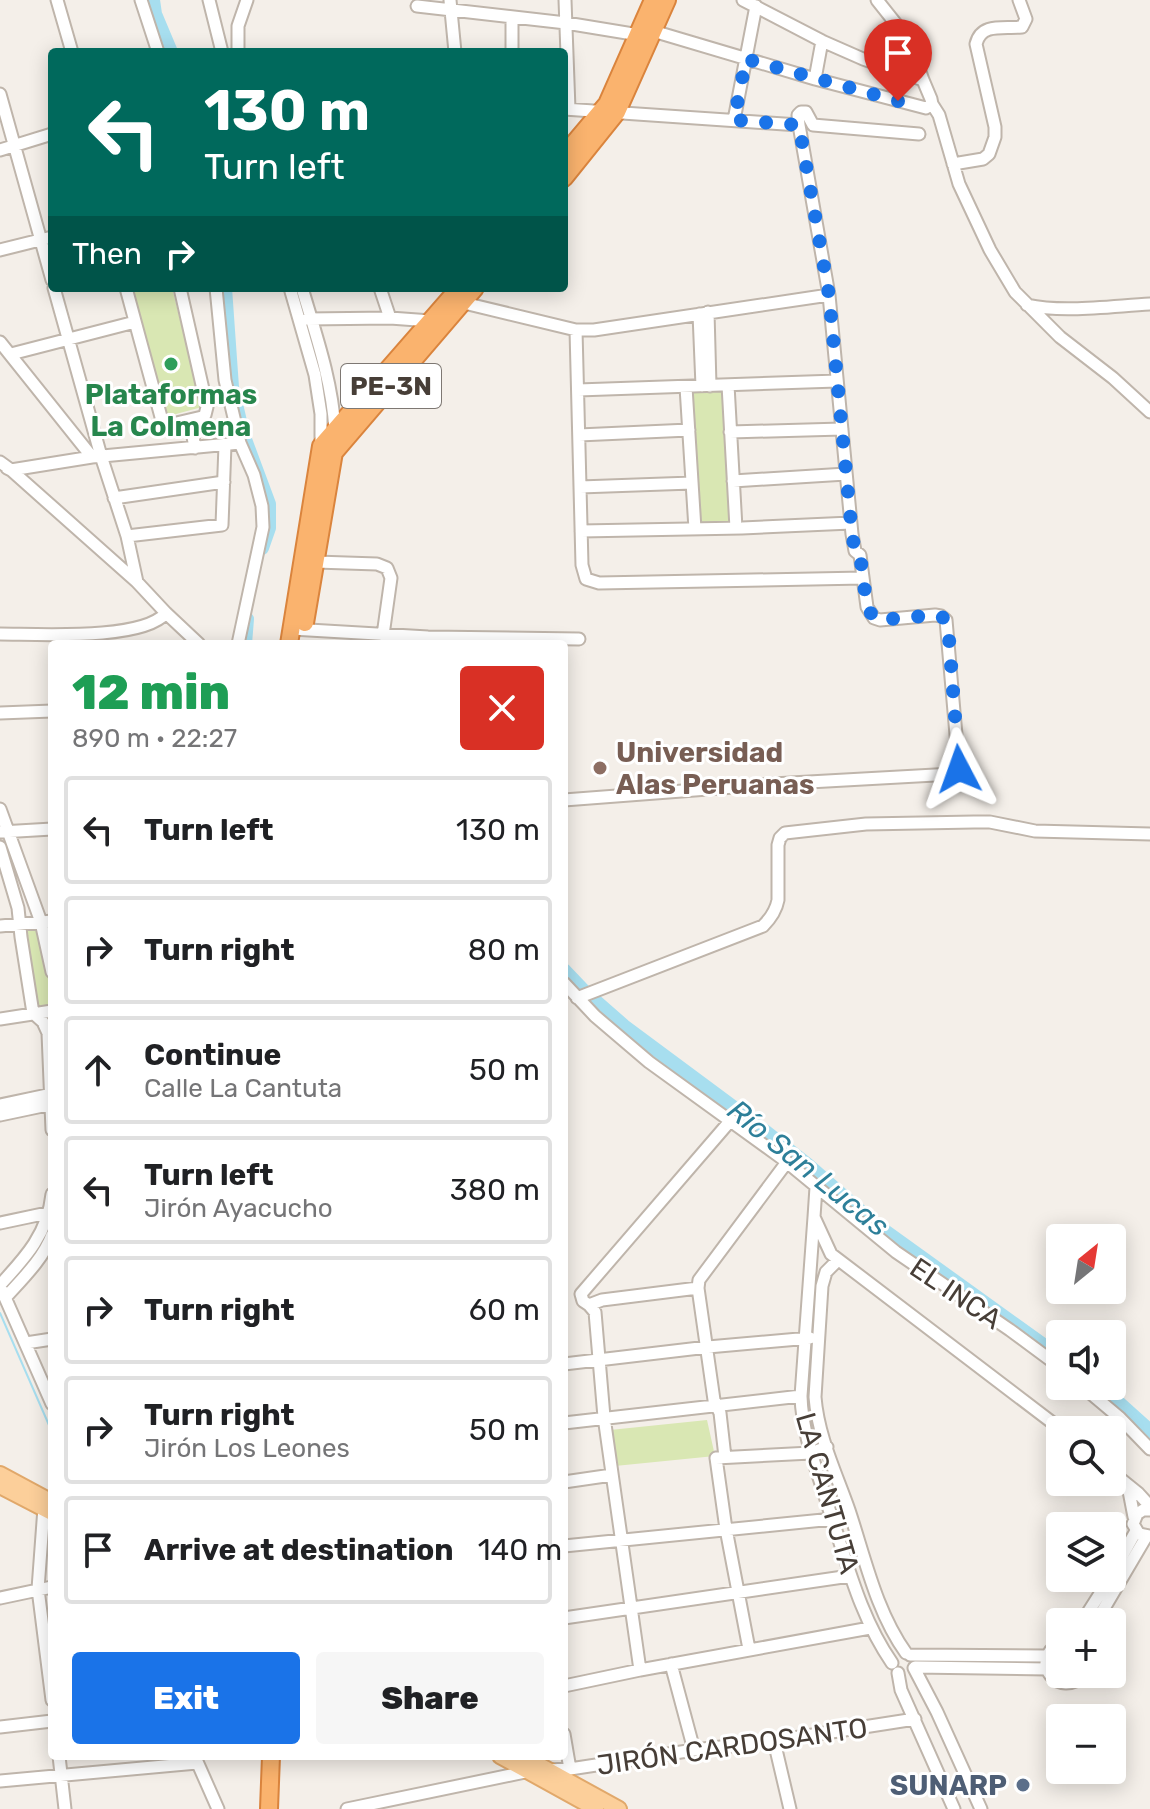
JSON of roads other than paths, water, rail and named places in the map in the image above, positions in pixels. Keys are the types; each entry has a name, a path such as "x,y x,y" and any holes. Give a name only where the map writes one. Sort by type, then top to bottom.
{"highway":[{"path":"646,33 653,0"},
{"path":"568,172 609,111 607,104 667,0"},
{"path":"568,151 609,111"},
{"name":"PE-3N","path":"296,637 319,470 335,430 457,293"},
{"name":"PE-3N","path":"296,637 316,562 328,448 457,293"},
{"path":"260,1809 262,1760"},
{"path":"269,1809 271,1760"}],"main road":[{"path":"0,1474 48,1505"},
{"path":"0,1486 48,1506"},
{"path":"507,1760 596,1809"},
{"path":"530,1760 619,1809"}],"street":[{"path":"57,0 71,48"},
{"path":"141,0 157,48"},
{"path":"209,0 221,48"},
{"path":"238,48 238,26 247,0"},
{"path":"565,0 566,48"},
{"path":"743,0 822,41 923,80"},
{"path":"877,0 904,34 913,52 939,115 959,184 990,250 1015,292 1060,337 1113,378 1150,412"},
{"path":"953,164 983,159 993,145 995,127 976,44 981,32 986,29 1022,27 1026,19 1019,0"},
{"path":"417,6 451,5 512,17 646,33 926,108 932,104"},
{"path":"451,5 455,48"},
{"path":"734,120 756,6"},
{"path":"512,17 512,48"},
{"path":"815,79 822,41"},
{"path":"0,94 47,238 0,250"},
{"path":"568,109 799,125"},
{"path":"568,800 956,773 959,766 946,620 935,615 880,620 874,618 867,607 860,555 855,551 851,523 829,295 798,115 806,112 813,125 919,134"},
{"path":"0,150 48,135"},
{"path":"55,292 97,456 127,536 137,582"},
{"path":"127,292 161,417 167,424 205,415 207,407 181,292"},
{"path":"216,292 225,380 240,443 254,475 262,506 263,527 239,640"},
{"path":"292,292 327,372 335,430"},
{"path":"302,292 328,448"},
{"path":"381,292 390,318"},
{"path":"457,293 576,330 594,330 829,295"},
{"path":"1027,305 1059,308 1150,304"},
{"path":"703,313 706,386"},
{"path":"305,320 390,318 431,321"},
{"path":"11,354 135,322"},
{"path":"576,330 582,565 586,579 599,583 863,578"},
{"path":"0,342 97,456"},
{"path":"578,390 837,381"},
{"path":"728,385 736,528"},
{"path":"686,387 695,529"},
{"path":"190,420 195,448"},
{"path":"730,432 842,429"},
{"path":"579,435 689,430"},
{"path":"4,466 240,443"},
{"path":"127,536 222,525 225,445"},
{"path":"4,466 137,582 195,640"},
{"path":"733,481 846,474"},
{"path":"114,498 224,482"},
{"path":"580,487 692,483"},
{"path":"581,531 851,523"},
{"path":"316,562 377,564 387,568 391,578 383,635"},
{"path":"0,634 125,631 156,621 166,613"},
{"path":"296,637 383,635 428,640 579,639"},
{"path":"0,713 48,711"},
{"path":"0,809 4,831 47,922 0,926"},
{"path":"583,995 763,926 773,915 778,900 778,845 785,833 866,824 990,822 1035,831 1150,834"},
{"path":"4,831 48,829"},
{"path":"0,847 18,908 33,1013 43,1022 48,1033"},
{"name":"EL INCA","path":"568,986 583,995 595,1016 649,1062 787,1162 896,1252 1046,1357"},
{"path":"0,1019 48,1011"},
{"path":"0,1105 48,1099"},
{"path":"0,1115 48,1100"},
{"path":"640,1670 604,1417 595,1312 580,1298 584,1289 731,1120"},
{"path":"749,1649 726,1529 720,1413 716,1405 698,1288 699,1280 787,1162"},
{"name":"LA CANTUTA","path":"816,1187 801,1396 803,1423 850,1576 870,1628 895,1668 901,1690 954,1809"},
{"path":"0,1223 48,1213"},
{"path":"814,1217 828,1250 838,1260 1046,1418"},
{"path":"2,1289 39,1238 48,1218"},
{"path":"2,1289 32,1268 48,1242"},
{"path":"811,1253 828,1250"},
{"name":"LA CANTUTA","path":"838,1260 823,1278 816,1411 886,1619 937,1712 981,1809"},
{"path":"589,1305 602,1300 698,1288"},
{"path":"2,1289 48,1383"},
{"path":"568,1364 818,1337"},
{"path":"26,1343 48,1340"},
{"path":"568,1422 801,1396"},
{"path":"1099,1400 1150,1449"},
{"path":"720,1458 811,1453 827,1447"},
{"path":"568,1481 612,1475"},
{"path":"1128,1486 1150,1508 1134,1517"},
{"path":"1128,1486 1133,1524 1144,1535"},
{"path":"48,1514 38,1589 48,1668"},
{"path":"568,1546 833,1519 850,1514"},
{"path":"1126,1557 1144,1535"},
{"path":"1104,1608 1144,1535"},
{"path":"568,1617 850,1576"},
{"path":"0,1598 48,1588"},
{"path":"568,1685 870,1628"},
{"path":"911,1661 909,1674 901,1675 895,1668 898,1654 911,1661 1046,1662"},
{"path":"671,1664 694,1750"},
{"name":"JIRÓN CARDOSANTO","path":"347,1809 528,1771 570,1769 915,1719"},
{"path":"0,1727 48,1721"},
{"path":"774,1741 790,1809"},
{"path":"568,1757 570,1769"},
{"path":"59,1760 65,1809"},
{"path":"0,1781 188,1760"},
{"path":"196,1760 218,1808 204,1809"}],"waterway":[{"name":"Río San Lucas","path":"153,0 155,14 169,48"},
{"name":"Río San Lucas","path":"225,292 232,387 243,434 269,504 269,528 262,548"},
{"name":"Río San Lucas","path":"245,640 247,619"},
{"name":"Río San Lucas","path":"568,974 624,1026 808,1165 875,1224 1046,1347"},
{"path":"0,1313 48,1423"},
{"name":"Río San Lucas","path":"1116,1400 1150,1431"}],"place":[{"name":"Plataformas La Colmena","path":"171,364"},
{"name":"Universidad Alas Peruanas","path":"600,768"},
{"name":"SUNARP","path":"1023,1785"}]}
